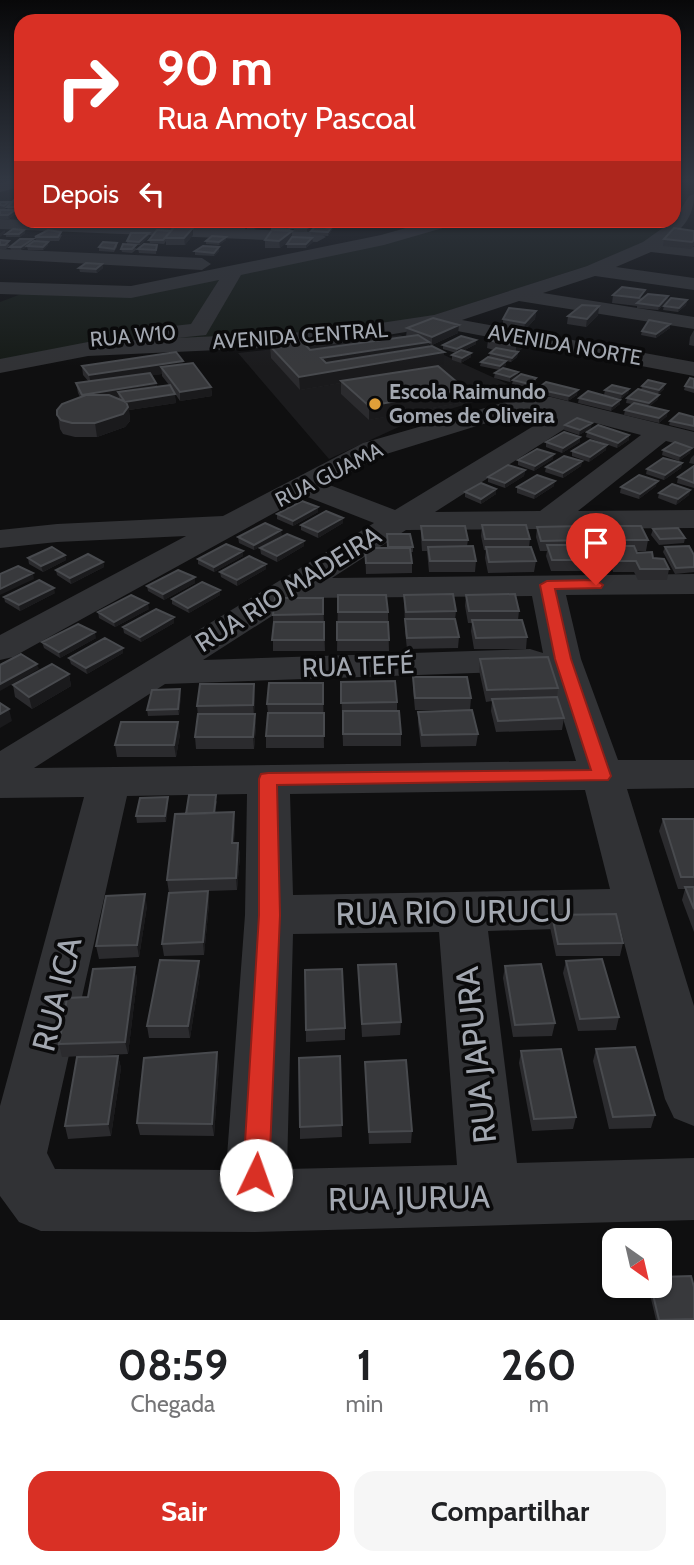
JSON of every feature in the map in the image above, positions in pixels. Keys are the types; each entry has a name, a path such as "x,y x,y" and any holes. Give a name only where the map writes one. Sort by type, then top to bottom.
{"street":[{"path":"70,257 85,243"},
{"path":"0,288 126,292 372,243"},
{"name":"AVENIDA CENTRAL","path":"0,366 88,349 196,337 327,338 437,321 594,270 653,243"},
{"path":"649,246 694,252"},
{"path":"0,254 256,267"},
{"path":"594,270 694,284"},
{"name":"RUA W10","path":"0,354 78,342 196,337 233,271"},
{"path":"518,296 694,323"},
{"name":"AVENIDA NORTE","path":"437,321 694,369"},
{"name":"RUA GUAMA","path":"0,539 57,533 229,526 373,449 473,417 532,403 576,410 694,440"},
{"name":"RUA RIO MADEIRA","path":"0,770 576,410"},
{"path":"548,519 661,432"},
{"path":"305,486 396,521 694,519"},
{"path":"0,649 229,526"},
{"path":"0,560 57,533"},
{"path":"291,588 694,584"},
{"path":"547,585 563,659 602,776 694,1099"},
{"name":"RUA TEFÉ","path":"153,673 563,659"},
{"path":"0,783 694,774"},
{"path":"255,1201 269,915 268,779"},
{"name":"RUA ICA","path":"41,1200 23,1178 17,1153 109,782"},
{"name":"RUA RIO URUCU","path":"269,915 462,914 638,907"},
{"name":"RUA JAPURA","path":"462,914 490,1196"},
{"name":"RUA JURUA","path":"41,1200 255,1201 694,1189"}],"shaded area":[{"path":"352,243 653,243 382,332 102,348 0,367 0,302 29,291 119,292"},
{"name":"Escola Raimundo Gomes de Oliveira","path":"400,335 519,389 416,419 329,459 238,353"}],"building":[{"path":"16,243 28,243 21,247 10,247"},
{"path":"32,243 47,243 43,247 27,246"},
{"path":"103,243 117,243 114,249 99,247"},
{"path":"123,244 136,245 132,249 121,249"},
{"path":"144,244 157,245 156,250 138,249"},
{"path":"203,246 219,247 214,253 195,251"},
{"path":"86,263 102,264 96,269 79,268"},
{"path":"622,287 645,290 639,298 613,295"},
{"path":"648,294 668,296 659,306 637,303"},
{"path":"671,298 687,300 679,308 664,306"},
{"path":"582,305 599,306 587,319 568,316"},
{"path":"509,308 536,311 525,323 503,319"},
{"path":"433,318 459,325 432,337 407,328"},
{"path":"649,320 670,324 656,334 642,331"},
{"path":"498,333 526,338 516,346 488,340"},
{"path":"418,335 429,342 321,358 326,363 432,346 444,352 299,377 270,346 302,341 310,350"},
{"path":"461,336 476,340 457,349 443,345"},
{"path":"496,348 518,352 512,358 490,353"},
{"path":"461,350 471,353 462,358 452,355"},
{"path":"176,352 183,361 89,375 82,366"},
{"path":"488,357 506,361 500,366 481,362"},
{"path":"193,363 211,387 180,392 161,367"},
{"path":"438,366 465,389 369,406 341,381"},
{"path":"503,368 518,372 510,377 495,373"},
{"path":"150,373 156,383 82,395 76,383"},
{"path":"521,374 536,378 529,384 513,380"},
{"path":"690,378 694,379 694,388 685,386"},
{"path":"648,380 665,384 659,390 642,386"},
{"path":"546,382 578,390 569,396 537,389"},
{"path":"170,385 175,394 125,402 118,392"},
{"path":"612,385 629,389 622,394 605,390"},
{"path":"638,389 659,395 649,403 627,398"},
{"path":"588,391 620,400 612,406 579,398"},
{"path":"86,395 109,395 126,402 128,407 123,414 95,423 61,420 57,410 62,404"},
{"path":"634,403 668,411 659,418 625,410"},
{"path":"679,413 694,417 694,426 670,421"},
{"path":"577,418 592,423 580,430 565,425"},
{"path":"598,425 629,435 618,443 587,432"},
{"path":"564,432 580,437 563,448 546,442"},
{"path":"590,440 607,445 590,457 572,451"},
{"path":"675,442 692,448 680,456 663,450"},
{"path":"537,449 554,454 535,466 518,460"},
{"path":"564,456 582,461 563,473 546,467"},
{"path":"663,458 682,463 665,475 647,469"},
{"path":"508,465 525,470 505,483 488,477"},
{"path":"694,466 694,483 678,477"},
{"path":"537,475 555,481 535,494 517,487"},
{"path":"639,475 658,481 640,494 621,487"},
{"path":"481,483 496,489 481,499 465,492"},
{"path":"672,484 690,490 678,499 659,493"},
{"path":"302,501 318,507 293,521 277,514"},
{"path":"326,511 343,518 318,532 301,525"},
{"path":"265,523 281,530 254,545 238,537"},
{"path":"482,525 526,525 530,539 485,539"},
{"path":"421,526 465,526 468,540 423,540"},
{"path":"581,526 586,540 541,541 537,527"},
{"path":"598,526 641,526 648,540 603,540"},
{"path":"678,528 685,538 660,539 653,529"},
{"path":"287,534 304,541 277,556 260,548"},
{"path":"387,534 410,534 413,547 388,547"},
{"path":"226,544 243,551 214,567 198,559"},
{"path":"547,545 593,545 599,560 552,560"},
{"path":"473,546 476,561 430,561 428,547"},
{"path":"611,546 634,546 637,553 652,552 653,558 664,559 669,569 640,569 636,561 615,561"},
{"path":"689,546 694,555 694,567 676,568 665,547"},
{"path":"52,547 65,555 41,566 28,558"},
{"path":"486,547 531,547 536,561 489,562"},
{"path":"365,548 410,548 412,563 366,563"},
{"path":"88,554 103,562 70,578 56,570"},
{"path":"249,556 266,564 237,580 220,572"},
{"path":"18,566 33,573 0,589 0,574"},
{"path":"178,570 195,577 163,594 147,586"},
{"path":"39,580 54,588 19,605 4,597"},
{"path":"202,582 220,590 188,608 172,599"},
{"path":"453,594 456,611 406,612 404,595"},
{"path":"515,594 519,611 469,611 466,595"},
{"path":"131,595 148,603 114,622 98,612"},
{"path":"338,595 386,595 388,612 338,612"},
{"path":"275,598 323,598 323,614 273,615"},
{"path":"156,609 174,617 140,637 123,627"},
{"path":"405,619 455,619 459,637 407,638"},
{"path":"472,620 522,620 527,637 476,638"},
{"path":"274,622 324,622 324,640 272,640"},
{"path":"337,622 388,622 389,640 337,640"},
{"path":"78,624 95,632 59,652 42,642"},
{"path":"105,638 123,648 86,668 69,658"},
{"path":"21,654 37,664 0,684 0,665"},
{"path":"548,657 558,688 487,690 480,659"},
{"path":"52,664 69,674 29,697 13,685"},
{"path":"413,677 467,677 471,698 415,698"},
{"path":"395,681 397,702 341,703 341,682"},
{"path":"269,683 323,683 323,704 267,704"},
{"path":"200,684 254,684 253,705 197,706"},
{"path":"180,689 178,709 147,710 152,690"},
{"path":"557,697 564,718 498,721 492,699"},
{"path":"0,703 9,709 0,714"},
{"path":"472,710 478,734 422,735 418,712"},
{"path":"343,711 399,711 401,734 343,734"},
{"path":"268,713 324,713 324,736 266,736"},
{"path":"198,714 255,714 253,737 195,737"},
{"path":"121,722 178,722 174,745 115,745"},
{"path":"189,795 216,795 214,813 186,814"},
{"path":"168,797 165,816 136,816 140,798"},
{"path":"234,812 232,843 238,843 236,878 167,880 175,814"},
{"path":"663,819 694,819 694,877 681,877"},
{"path":"685,887 694,887 694,909"},
{"path":"208,891 203,942 162,944 169,893"},
{"path":"145,894 137,945 96,946 106,896"},
{"path":"616,914 623,943 558,944 552,915"},
{"path":"602,959 619,1017 580,1019 566,961"},
{"path":"160,960 199,961 188,1026 147,1026"},
{"path":"396,964 401,1022 362,1024 358,965"},
{"path":"541,964 555,1023 515,1025 505,966"},
{"path":"135,967 125,1042 59,1044 67,998 88,997 93,969"},
{"path":"342,969 345,1028 306,1030 305,970"},
{"path":"635,1047 655,1115 613,1117 596,1049"},
{"path":"561,1049 576,1117 534,1119 521,1051"},
{"path":"217,1052 212,1124 137,1123 144,1058"},
{"path":"118,1056 108,1124 65,1126 77,1057"},
{"path":"340,1056 342,1125 300,1127 299,1058"},
{"path":"406,1060 412,1131 369,1132 365,1062"},
{"path":"691,1276 694,1287 694,1319 659,1320 654,1298 672,1298 672,1277"}],"place":[{"name":"Escola Raimundo Gomes de Oliveira","path":"375,404"}],"route":[{"path":"256,1175 269,915 268,779 602,776 563,659 547,585 596,585"}]}
